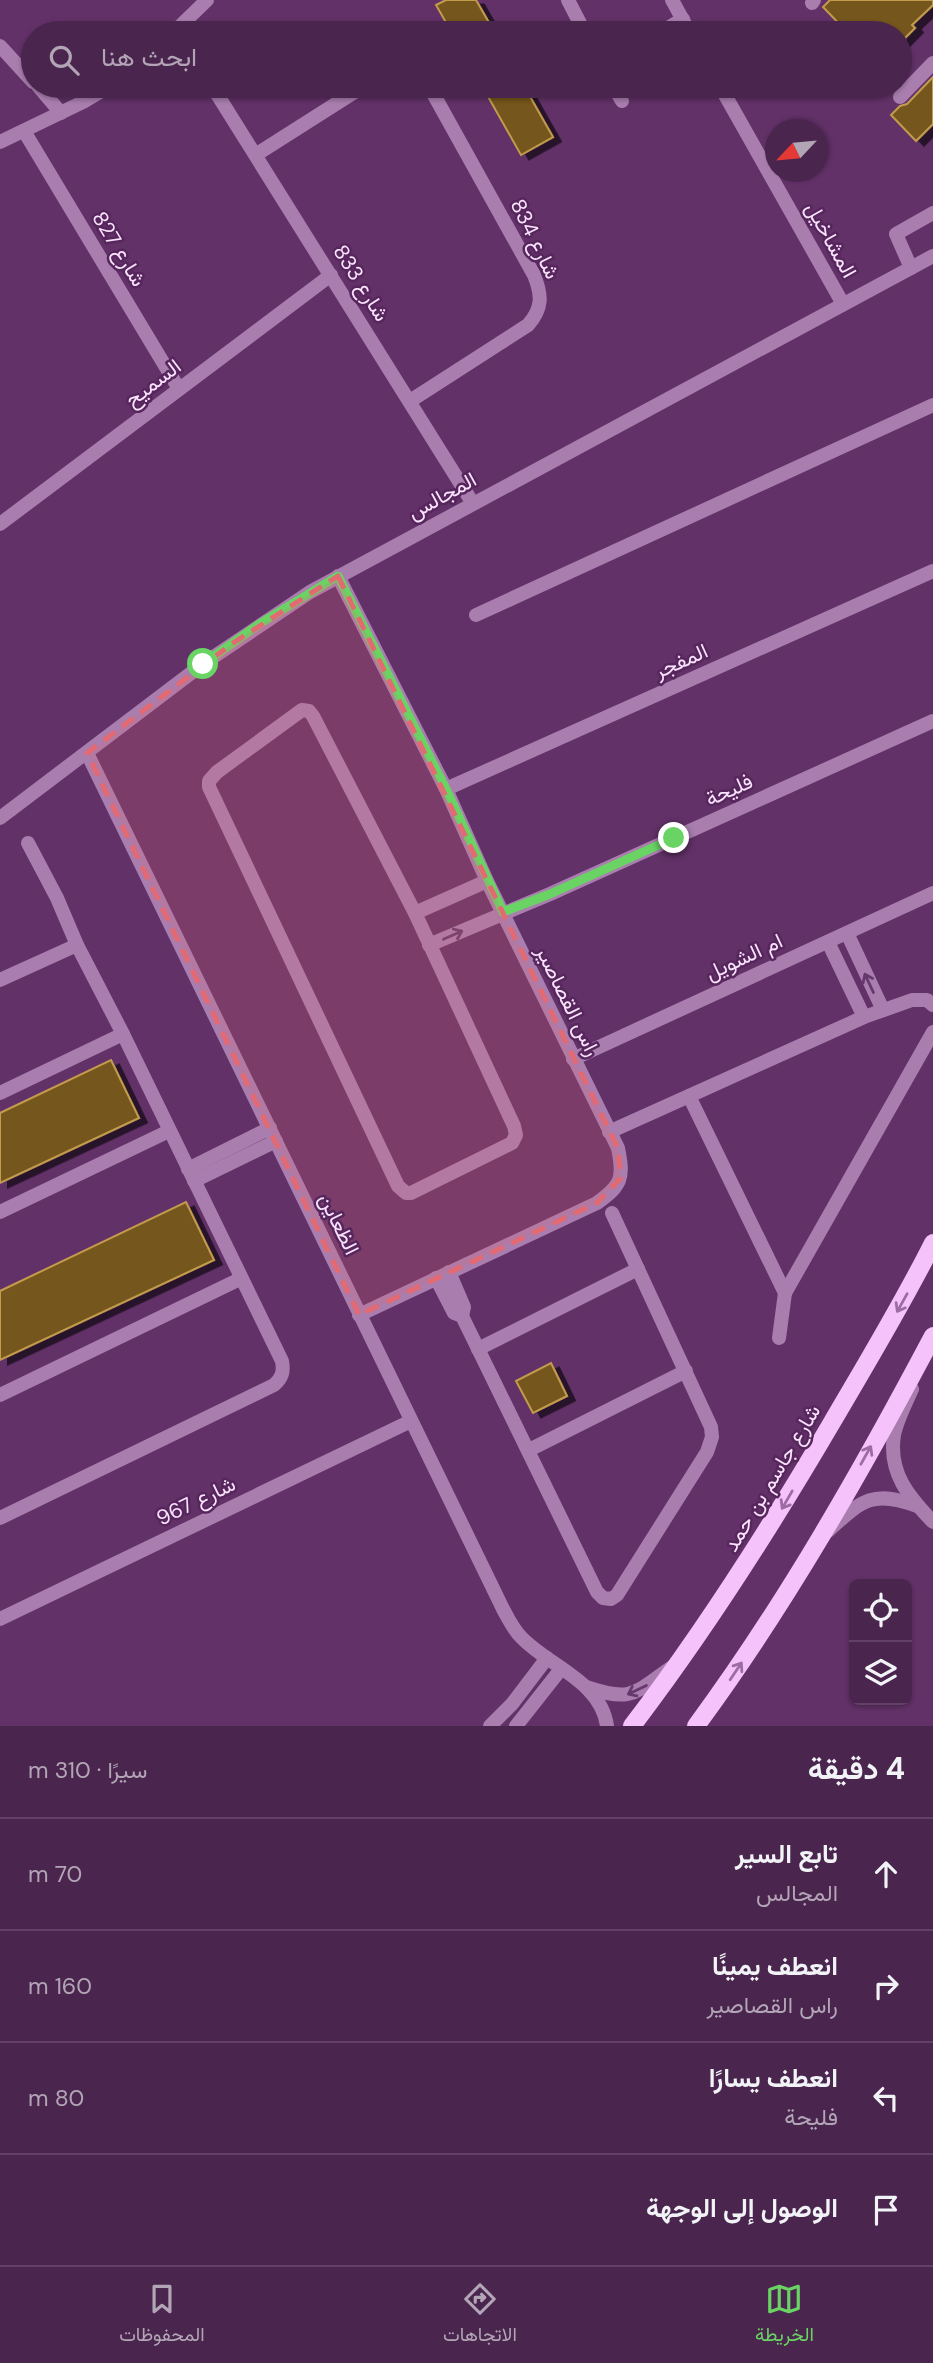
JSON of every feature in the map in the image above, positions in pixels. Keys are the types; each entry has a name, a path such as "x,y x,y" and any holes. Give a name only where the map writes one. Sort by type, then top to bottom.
{"main road":[{"name":"شارع جاسم بن حمد","path":"632,1726 683,1660 773,1523 905,1299 933,1243"},
{"path":"696,1726 737,1670 819,1539 930,1340"}],"street":[{"path":"192,21 207,0"},
{"path":"568,0 579,21"},
{"path":"672,0 683,19 680,21"},
{"path":"0,46 21,69"},
{"path":"912,85 933,64"},
{"path":"48,98 61,113"},
{"path":"0,142 88,98"},
{"name":"شارع 833","path":"220,98 472,502"},
{"path":"257,154 345,98"},
{"name":"شارع 834","path":"410,401 528,324 538,314 541,303 534,275 436,98"},
{"name":"المشاخيل","path":"727,98 843,304"},
{"name":"شارع 827","path":"24,131 179,389"},
{"path":"911,268 896,234 933,213"},
{"name":"المجالس","path":"0,818 233,643 286,607 472,502 933,256"},
{"name":"السميح","path":"0,524 331,275"},
{"path":"476,615 933,405"},
{"name":"المفجر","path":"446,789 933,571"},
{"name":"راس القصاصير","path":"338,576 446,789 487,881 618,1148 621,1166 621,1178 615,1190 597,1203 359,1315"},
{"path":"309,711 415,913 429,945 516,1135 512,1143 505,1147 417,1191 406,1193 398,1186 210,793 212,776 298,712 309,711"},
{"name":"فليحة","path":"429,945 550,894 933,721"},
{"name":"الظعاين","path":"87,754 359,1315 503,1609 519,1636 585,1686 615,1696 629,1695 640,1690 683,1660"},
{"path":"0,1518 279,1381 284,1368 28,843"},
{"path":"415,913 487,881"},
{"name":"ام الشويل","path":"573,1059 933,893"},
{"path":"847,933 883,1010"},
{"path":"828,942 864,1017"},
{"path":"0,980 77,945"},
{"path":"609,1132 864,1017 912,1000 931,1001"},
{"path":"779,1338 785,1293 933,1032"},
{"path":"0,1093 123,1034"},
{"path":"689,1096 785,1293"},
{"path":"0,1212 169,1131"},
{"path":"191,1175 273,1134"},
{"path":"442,1275 454,1312 462,1316 597,1592 603,1598 611,1599 617,1595 711,1446 711,1427 612,1213"},
{"path":"478,1349 638,1269"},
{"path":"0,1395 240,1279"},
{"path":"930,1340 894,1435 894,1458 898,1478 933,1522"},
{"path":"529,1450 686,1371"},
{"name":"شارع 967","path":"0,1619 411,1421"},
{"path":"819,1539 852,1510 869,1500 894,1497 919,1507"},
{"path":"489,1726 512,1704 547,1658"},
{"path":"516,1726 561,1669"},
{"name":"الظعاين","path":"585,1686 602,1709 607,1726"}],"highlighted area":[{"path":"338,576 618,1148 621,1178 597,1203 359,1315 87,753 233,643"}],"building":[{"path":"446,0 476,0 488,21 445,21 436,5"},
{"path":"830,0 933,0 933,5 912,25 912,21 836,21 823,7"},
{"path":"933,77 933,124 916,141 891,115 900,106 907,104"},
{"path":"489,98 531,98 553,137 521,155"},
{"path":"111,1060 139,1118 0,1183 0,1113"},
{"path":"186,1202 214,1260 0,1360 0,1291"},
{"path":"551,1363 567,1396 533,1413 516,1381"}],"route":[{"path":"203,664 261,623 338,576 446,789 503,912 550,894 674,838"}]}
